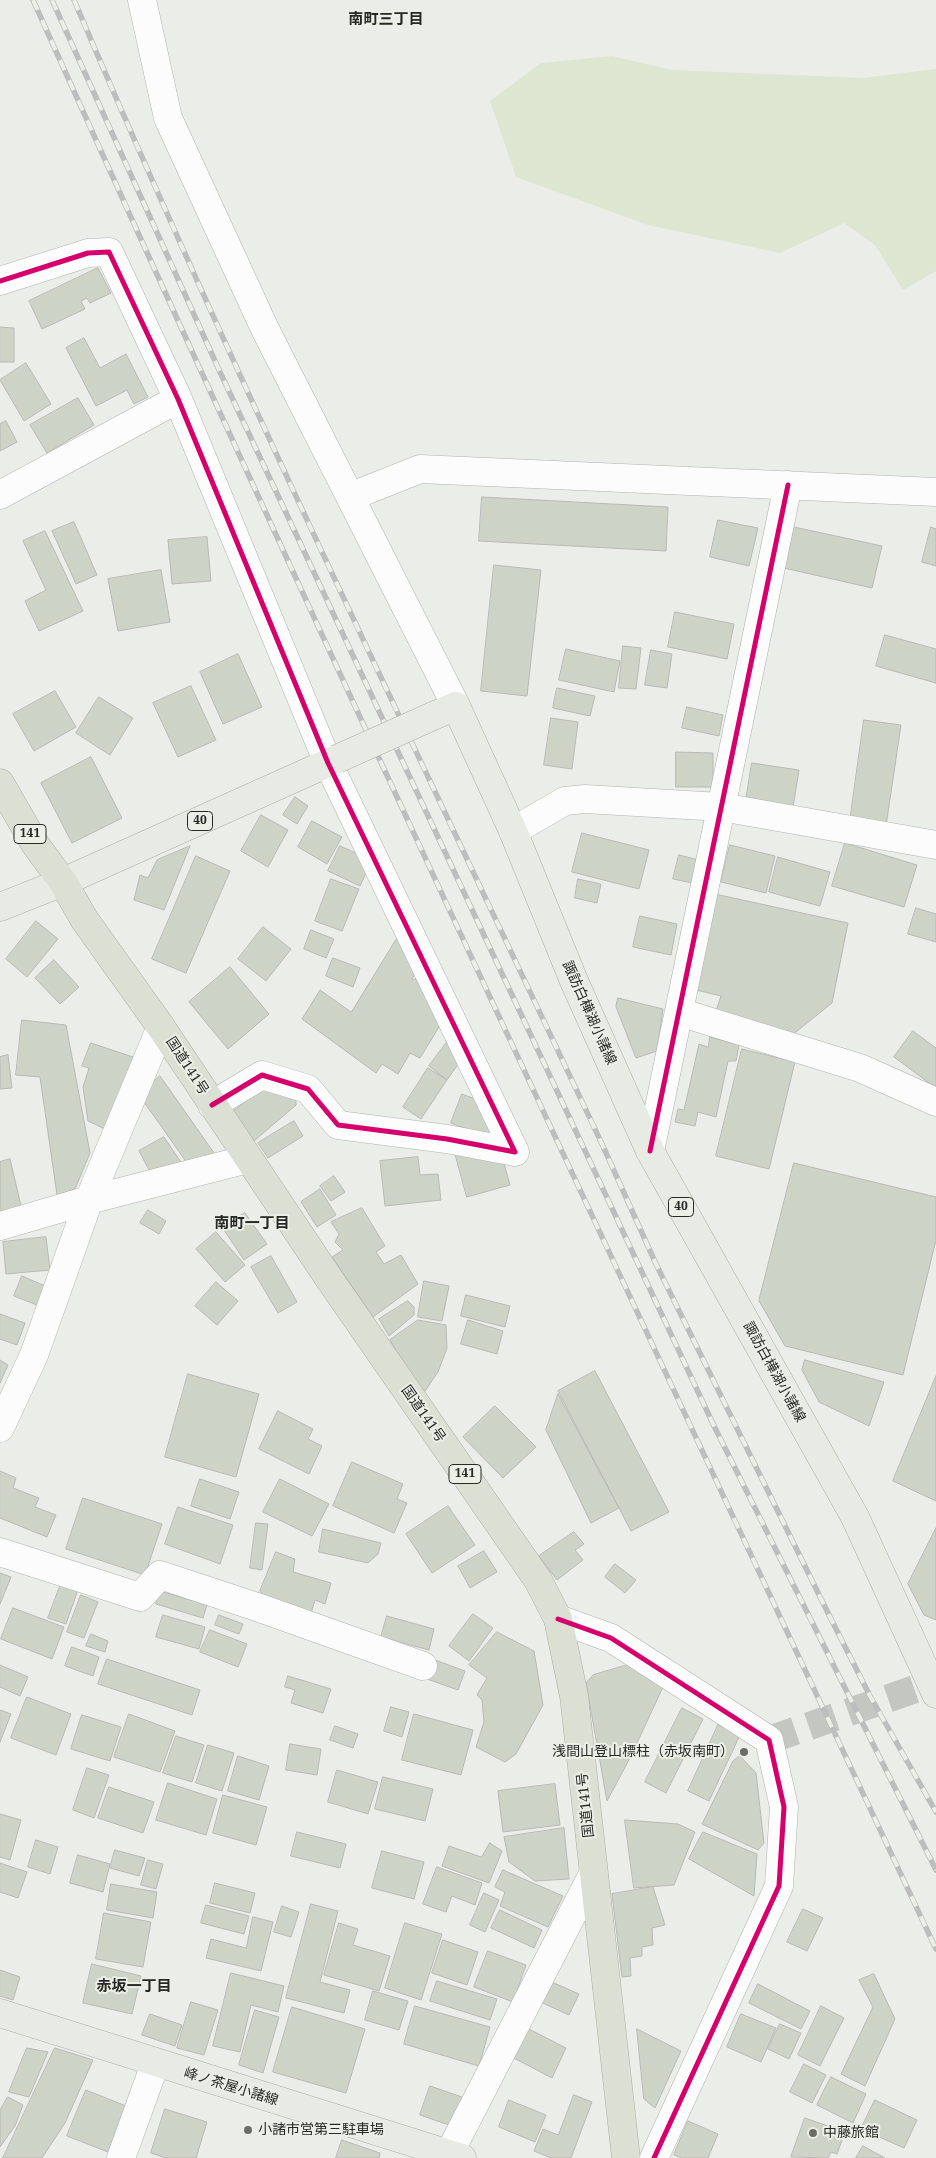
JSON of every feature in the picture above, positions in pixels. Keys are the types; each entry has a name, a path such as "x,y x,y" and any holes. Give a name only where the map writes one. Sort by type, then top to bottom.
{"highway":[{"name":"国道141号","path":"0,783 35,844 63,882 84,919 161,1027 248,1159 538,1580 558,1619 574,1696 626,2158"}],"main road":[{"name":"40","path":"63,882 444,711"},
{"name":"諏訪白樺湖小諸線","path":"444,711 513,831 574,981 650,1151 855,1517 932,1684"},
{"path":"0,907 63,882"},
{"name":"峰ノ茶屋小諸線","path":"0,2014 155,2064 456,2156"}],"street":[{"path":"142,0 168,118 264,327 352,496 444,711"},
{"path":"0,281 88,253 109,252 178,398 333,761 515,1152 447,1139 338,1124 308,1089 262,1075 212,1105"},
{"path":"0,495 178,398"},
{"path":"352,496 420,469 936,492"},
{"path":"650,1151 788,484"},
{"path":"513,831 565,801 585,799 721,807 936,845"},
{"path":"679,1012 860,1068 936,1102"},
{"path":"0,1428 34,1355 89,1200 161,1027"},
{"path":"0,1226 89,1200 248,1159"},
{"path":"0,1552 140,1598 160,1575 423,1666"},
{"path":"558,1619 611,1638 769,1740 784,1807 779,1886 654,2158"},
{"path":"456,2156 594,1874"},
{"path":"121,2158 155,2064"}],"green space":[{"path":"612,56 672,70 863,78 936,69 936,271 903,290 875,245 844,223 780,253 648,225 516,177 490,101 541,63"}],"building":[{"path":"98,268 111,293 90,303 87,298 81,301 85,309 42,329 29,301"},
{"path":"0,327 14,328 14,362 0,362"},
{"path":"84,338 100,368 126,354 148,397 134,404 127,390 96,406 66,348"},
{"path":"26,363 51,404 24,421 0,380"},
{"path":"78,398 94,425 47,453 30,425"},
{"path":"6,421 17,442 0,451 0,424"},
{"path":"482,497 668,507 666,551 479,541"},
{"path":"718,520 758,528 749,566 710,557"},
{"path":"74,522 97,575 76,584 52,531"},
{"path":"794,527 882,546 872,588 784,568"},
{"path":"931,527 936,529 936,566 922,562"},
{"path":"45,531 83,611 39,631 25,601 46,590 23,541"},
{"path":"207,537 211,581 172,584 168,540"},
{"path":"494,565 541,570 527,696 481,691"},
{"path":"161,570 170,622 118,631 108,579"},
{"path":"675,612 734,624 727,659 668,647"},
{"path":"885,635 936,649 936,683 876,666"},
{"path":"623,646 641,648 636,689 619,688"},
{"path":"566,649 620,661 614,692 559,680"},
{"path":"651,650 672,654 667,688 645,685"},
{"path":"238,654 262,707 223,724 200,672"},
{"path":"191,686 216,740 178,757 153,703"},
{"path":"557,688 595,696 590,716 553,708"},
{"path":"55,691 76,727 34,751 13,714"},
{"path":"99,697 133,718 110,755 76,733"},
{"path":"687,707 723,715 719,736 682,728"},
{"path":"551,718 578,722 572,769 544,765"},
{"path":"864,720 901,725 886,826 850,821"},
{"path":"676,752 713,753 713,787 676,787"},
{"path":"91,757 122,818 72,843 41,783"},
{"path":"752,763 799,770 793,807 746,800"},
{"path":"295,797 308,806 297,824 283,815"},
{"path":"261,815 288,830 268,867 241,851"},
{"path":"312,821 342,837 327,864 298,847"},
{"path":"582,833 649,850 639,889 572,872"},
{"path":"845,843 917,865 904,907 832,886"},
{"path":"730,845 775,856 766,893 721,882"},
{"path":"190,846 164,910 134,900 140,875 148,878 157,860"},
{"path":"340,846 372,860 360,886 328,871"},
{"path":"679,855 703,861 697,884 673,879"},
{"path":"196,856 230,871 186,973 152,959"},
{"path":"778,857 830,872 820,906 769,892"},
{"path":"331,879 359,889 342,931 315,921"},
{"path":"578,879 601,884 597,903 575,898"},
{"path":"715,894 848,923 832,1003 792,1035 715,1014 721,996 696,990"},
{"path":"916,908 936,914 936,942 908,934"},
{"path":"640,916 677,924 671,955 633,947"},
{"path":"36,921 58,939 27,977 6,959"},
{"path":"263,927 291,949 266,981 238,959"},
{"path":"311,930 334,939 326,958 304,949"},
{"path":"401,932 427,951 412,979 437,980 450,1009 420,1058 410,1053 398,1074 382,1064 376,1073 302,1019 320,990 351,1012"},
{"path":"333,958 360,968 353,987 326,976"},
{"path":"54,960 79,987 60,1004 35,978"},
{"path":"230,967 269,1014 228,1049 189,1002"},
{"path":"618,998 663,1009 657,1051 636,1058 616,1007"},
{"path":"22,1020 66,1025 90,1153 75,1189 57,1195 40,1077 16,1075"},
{"path":"913,1031 936,1048 936,1088 894,1057"},
{"path":"453,1034 471,1046 447,1080 429,1066"},
{"path":"710,1037 739,1045 736,1061 728,1061 716,1117 698,1112 695,1126 675,1122 678,1109 684,1110 699,1044 708,1047"},
{"path":"91,1043 133,1057 107,1130 88,1121 83,1087 89,1068 82,1066"},
{"path":"742,1049 795,1062 769,1169 716,1156"},
{"path":"8,1055 12,1088 0,1089 0,1057"},
{"path":"428,1068 447,1080 421,1119 403,1107"},
{"path":"160,1076 219,1160 192,1170 139,1095"},
{"path":"289,1089 296,1097 296,1105 254,1141 233,1111 261,1090"},
{"path":"462,1094 486,1103 495,1140 451,1123"},
{"path":"294,1121 303,1136 268,1158 258,1143"},
{"path":"164,1137 187,1171 155,1181 139,1151"},
{"path":"455,1153 501,1153 510,1185 467,1197"},
{"path":"418,1157 420,1175 438,1174 441,1200 385,1206 380,1161"},
{"path":"10,1159 22,1210 0,1215 0,1162"},
{"path":"794,1163 936,1197 936,1240 903,1375 785,1346 759,1301"},
{"path":"334,1176 345,1192 331,1201 320,1186"},
{"path":"320,1189 336,1215 317,1227 301,1202"},
{"path":"362,1208 385,1246 376,1252 384,1264 401,1255 418,1284 373,1317 332,1257 343,1250 335,1242 339,1234 331,1222"},
{"path":"148,1210 166,1221 159,1234 140,1223"},
{"path":"245,1213 267,1244 244,1260 222,1227"},
{"path":"216,1232 245,1265 225,1282 196,1249"},
{"path":"46,1237 50,1270 6,1274 3,1242"},
{"path":"271,1256 297,1302 278,1313 251,1267"},
{"path":"22,1276 50,1288 42,1307 14,1296"},
{"path":"424,1281 449,1286 442,1321 418,1317"},
{"path":"216,1282 238,1301 217,1325 195,1306"},
{"path":"466,1295 510,1306 505,1327 461,1316"},
{"path":"408,1301 414,1307 414,1315 389,1336 379,1319"},
{"path":"0,1314 25,1323 17,1345 0,1339"},
{"path":"418,1320 446,1325 447,1348 438,1372 423,1394 390,1340"},
{"path":"468,1320 503,1331 497,1354 461,1344"},
{"path":"0,1360 8,1365 0,1383"},
{"path":"805,1360 884,1382 869,1426 819,1402 802,1370"},
{"path":"595,1371 669,1512 631,1531 558,1391"},
{"path":"188,1374 259,1394 236,1477 165,1457"},
{"path":"936,1376 936,1501 893,1481"},
{"path":"558,1394 619,1508 591,1523 546,1430"},
{"path":"495,1406 536,1447 503,1478 463,1437"},
{"path":"278,1411 313,1429 308,1439 322,1446 309,1474 259,1449"},
{"path":"352,1462 403,1484 397,1499 407,1503 394,1533 333,1506"},
{"path":"0,1471 16,1478 13,1488 39,1498 35,1507 56,1515 47,1537 0,1518"},
{"path":"200,1479 239,1492 230,1519 191,1506"},
{"path":"280,1479 329,1504 312,1536 263,1512"},
{"path":"83,1498 162,1524 145,1575 66,1549"},
{"path":"448,1506 475,1545 432,1573 406,1534"},
{"path":"178,1507 233,1525 220,1564 165,1544"},
{"path":"256,1523 268,1524 262,1570 250,1568"},
{"path":"936,1528 936,1620 924,1615 908,1584"},
{"path":"323,1529 381,1543 378,1554 368,1563 319,1552"},
{"path":"574,1532 584,1544 575,1550 583,1560 557,1580 539,1556"},
{"path":"484,1551 497,1572 470,1588 458,1566"},
{"path":"276,1552 295,1559 293,1572 331,1583 325,1604 315,1600 308,1623 273,1610 260,1591"},
{"path":"615,1564 636,1580 625,1593 605,1577"},
{"path":"0,1573 11,1577 0,1604"},
{"path":"62,1581 79,1587 66,1624 48,1618"},
{"path":"160,1591 207,1605 203,1618 156,1604"},
{"path":"81,1595 98,1602 84,1638 67,1632"},
{"path":"13,1608 64,1627 52,1659 1,1639"},
{"path":"473,1614 493,1628 469,1661 449,1646"},
{"path":"163,1615 205,1627 199,1649 156,1637"},
{"path":"219,1615 243,1624 239,1634 215,1625"},
{"path":"387,1616 434,1629 429,1650 381,1637"},
{"path":"210,1630 247,1644 238,1667 200,1652"},
{"path":"497,1632 534,1651 543,1705 516,1754 505,1762 476,1747 484,1722 482,1700 477,1695 487,1678 469,1665"},
{"path":"91,1634 108,1641 105,1652 86,1646"},
{"path":"72,1647 99,1657 93,1676 65,1666"},
{"path":"107,1659 200,1690 192,1715 98,1684"},
{"path":"435,1660 465,1671 458,1690 427,1679"},
{"path":"0,1665 28,1677 20,1696 0,1687"},
{"path":"627,1665 663,1687 630,1758 607,1801 586,1683 593,1675"},
{"path":"288,1676 331,1689 323,1713 291,1703 295,1690 285,1687"},
{"path":"27,1697 71,1714 56,1755 11,1738"},
{"path":"391,1707 409,1712 402,1737 384,1731"},
{"path":"682,1708 703,1719 666,1793 645,1782"},
{"path":"0,1710 11,1714 0,1742"},
{"path":"129,1714 175,1731 160,1772 114,1757"},
{"path":"414,1714 473,1730 461,1775 402,1760"},
{"path":"82,1715 121,1727 110,1761 71,1749"},
{"path":"718,1725 740,1735 709,1801 688,1791"},
{"path":"335,1726 358,1734 353,1748 330,1740"},
{"path":"176,1736 204,1745 192,1782 163,1773"},
{"path":"290,1744 321,1749 317,1775 286,1770"},
{"path":"208,1745 234,1753 222,1791 196,1783"},
{"path":"238,1756 269,1766 259,1800 228,1791"},
{"path":"740,1756 756,1773 764,1843 758,1850 702,1824 733,1761"},
{"path":"87,1768 109,1775 94,1818 73,1810"},
{"path":"337,1770 378,1782 368,1814 328,1802"},
{"path":"383,1777 433,1789 425,1821 375,1809"},
{"path":"168,1783 217,1799 206,1835 156,1820"},
{"path":"555,1784 560,1825 503,1832 498,1791"},
{"path":"109,1787 154,1802 143,1833 98,1818"},
{"path":"223,1795 267,1807 256,1845 213,1833"},
{"path":"0,1814 21,1820 10,1860 0,1857"},
{"path":"625,1820 678,1824 695,1832 674,1885 634,1888"},
{"path":"564,1828 569,1879 535,1881 509,1862 504,1837"},
{"path":"297,1832 346,1844 340,1868 291,1856"},
{"path":"703,1832 757,1854 754,1896 689,1859"},
{"path":"36,1840 58,1847 50,1874 28,1867"},
{"path":"490,1843 502,1851 489,1883 442,1866 449,1846 481,1857"},
{"path":"115,1850 145,1858 139,1876 110,1868"},
{"path":"382,1851 424,1862 414,1899 372,1888"},
{"path":"78,1855 110,1864 103,1892 70,1883"},
{"path":"148,1860 163,1864 156,1889 141,1885"},
{"path":"0,1863 27,1872 18,1898 0,1892"},
{"path":"437,1867 482,1883 475,1905 452,1896 446,1912 423,1904"},
{"path":"503,1870 563,1896 548,1927 500,1906 505,1892 495,1887"},
{"path":"215,1883 255,1893 250,1913 210,1903"},
{"path":"111,1884 157,1892 153,1918 107,1910"},
{"path":"653,1887 665,1925 652,1928 653,1945 642,1947 642,1956 630,1958 631,1976 622,1977 612,1894"},
{"path":"484,1893 499,1900 485,1932 470,1925"},
{"path":"311,1904 338,1911 320,1982 350,1990 344,2013 286,1998"},
{"path":"206,1905 249,1916 244,1934 201,1923"},
{"path":"282,1906 299,1912 291,1937 274,1932"},
{"path":"803,1909 823,1918 807,1951 787,1942"},
{"path":"500,1910 542,1930 534,1948 491,1928"},
{"path":"104,1913 151,1922 143,1967 96,1959"},
{"path":"253,1917 273,1922 261,1971 206,1958 211,1939 246,1948"},
{"path":"339,1923 358,1929 353,1945 390,1956 379,1991 324,1975"},
{"path":"405,1923 442,1934 421,2000 385,1988"},
{"path":"443,1940 478,1952 467,1985 432,1973"},
{"path":"488,1951 526,1965 513,2002 474,1987"},
{"path":"92,1964 141,1976 132,2014 83,2003"},
{"path":"0,1970 20,1977 13,2000 0,1996"},
{"path":"231,1973 284,1986 278,2012 251,2005 240,2052 213,2046"},
{"path":"874,1974 895,2019 865,2086 841,2074 873,2007 859,1980"},
{"path":"545,1979 579,1994 569,2015 536,2000"},
{"path":"437,1981 497,1999 490,2020 430,2001"},
{"path":"758,1984 810,2011 801,2029 749,2003"},
{"path":"373,1991 408,2001 399,2030 365,2020"},
{"path":"191,2002 218,2010 204,2055 177,2048"},
{"path":"415,2006 490,2027 479,2066 404,2044"},
{"path":"821,2006 844,2018 820,2066 798,2055"},
{"path":"292,2007 365,2029 346,2093 273,2072"},
{"path":"255,2010 279,2017 263,2073 239,2065"},
{"path":"150,2014 182,2025 175,2046 142,2035"},
{"path":"741,2014 776,2028 761,2062 727,2047"},
{"path":"780,2024 801,2033 789,2059 768,2049"},
{"path":"525,2027 566,2048 552,2078 510,2056"},
{"path":"637,2029 681,2051 655,2108 644,2099"},
{"path":"27,2048 48,2052 29,2097 9,2092"},
{"path":"55,2048 93,2060 65,2123 42,2158 3,2158"},
{"path":"804,2064 826,2075 812,2103 790,2092"},
{"path":"831,2077 866,2094 853,2123 817,2105"},
{"path":"430,2086 462,2097 452,2126 420,2115"},
{"path":"86,2090 126,2106 108,2152 67,2136"},
{"path":"574,2095 592,2102 571,2158 551,2158 534,2151 543,2129 558,2135"},
{"path":"8,2097 23,2105 15,2126 0,2147 0,2110"},
{"path":"509,2100 546,2115 535,2142 499,2127"},
{"path":"875,2100 917,2120 904,2148 861,2129"},
{"path":"165,2109 207,2122 196,2158 166,2158 151,2153"},
{"path":"805,2118 845,2132 837,2154 831,2152 828,2158 791,2157"},
{"path":"688,2121 718,2134 708,2158 682,2158 674,2155"},
{"path":"342,2140 380,2153 379,2158 336,2158"},
{"path":"863,2146 885,2158 856,2158"}],"tunnel":[{"path":"769,1740 924,1686"}],"railway":[{"path":"33,0 367,733 936,1949"},
{"path":"52,0 220,372 715,1428 936,1870"},
{"path":"74,0 136,144 266,431 602,1144 656,1264 870,1696 936,1812"}],"cycle path":[{"path":"0,281 88,253 109,252 178,399 328,763 515,1152 447,1139 338,1125 308,1089 262,1075 212,1105"},
{"path":"650,1151 788,485"},
{"path":"558,1619 611,1638 769,1740 784,1807 779,1886 654,2158"}],"place":[{"name":"浅間山登山標柱（赤坂南町）","path":"744,1752"},
{"name":"小諸市営第三駐車場","path":"248,2130"},
{"name":"中藤旅館","path":"813,2133"}],"district":[{"name":"南町三丁目","path":"386,20"},
{"name":"南町一丁目","path":"252,1224"},
{"name":"赤坂一丁目","path":"134,1987"}]}
